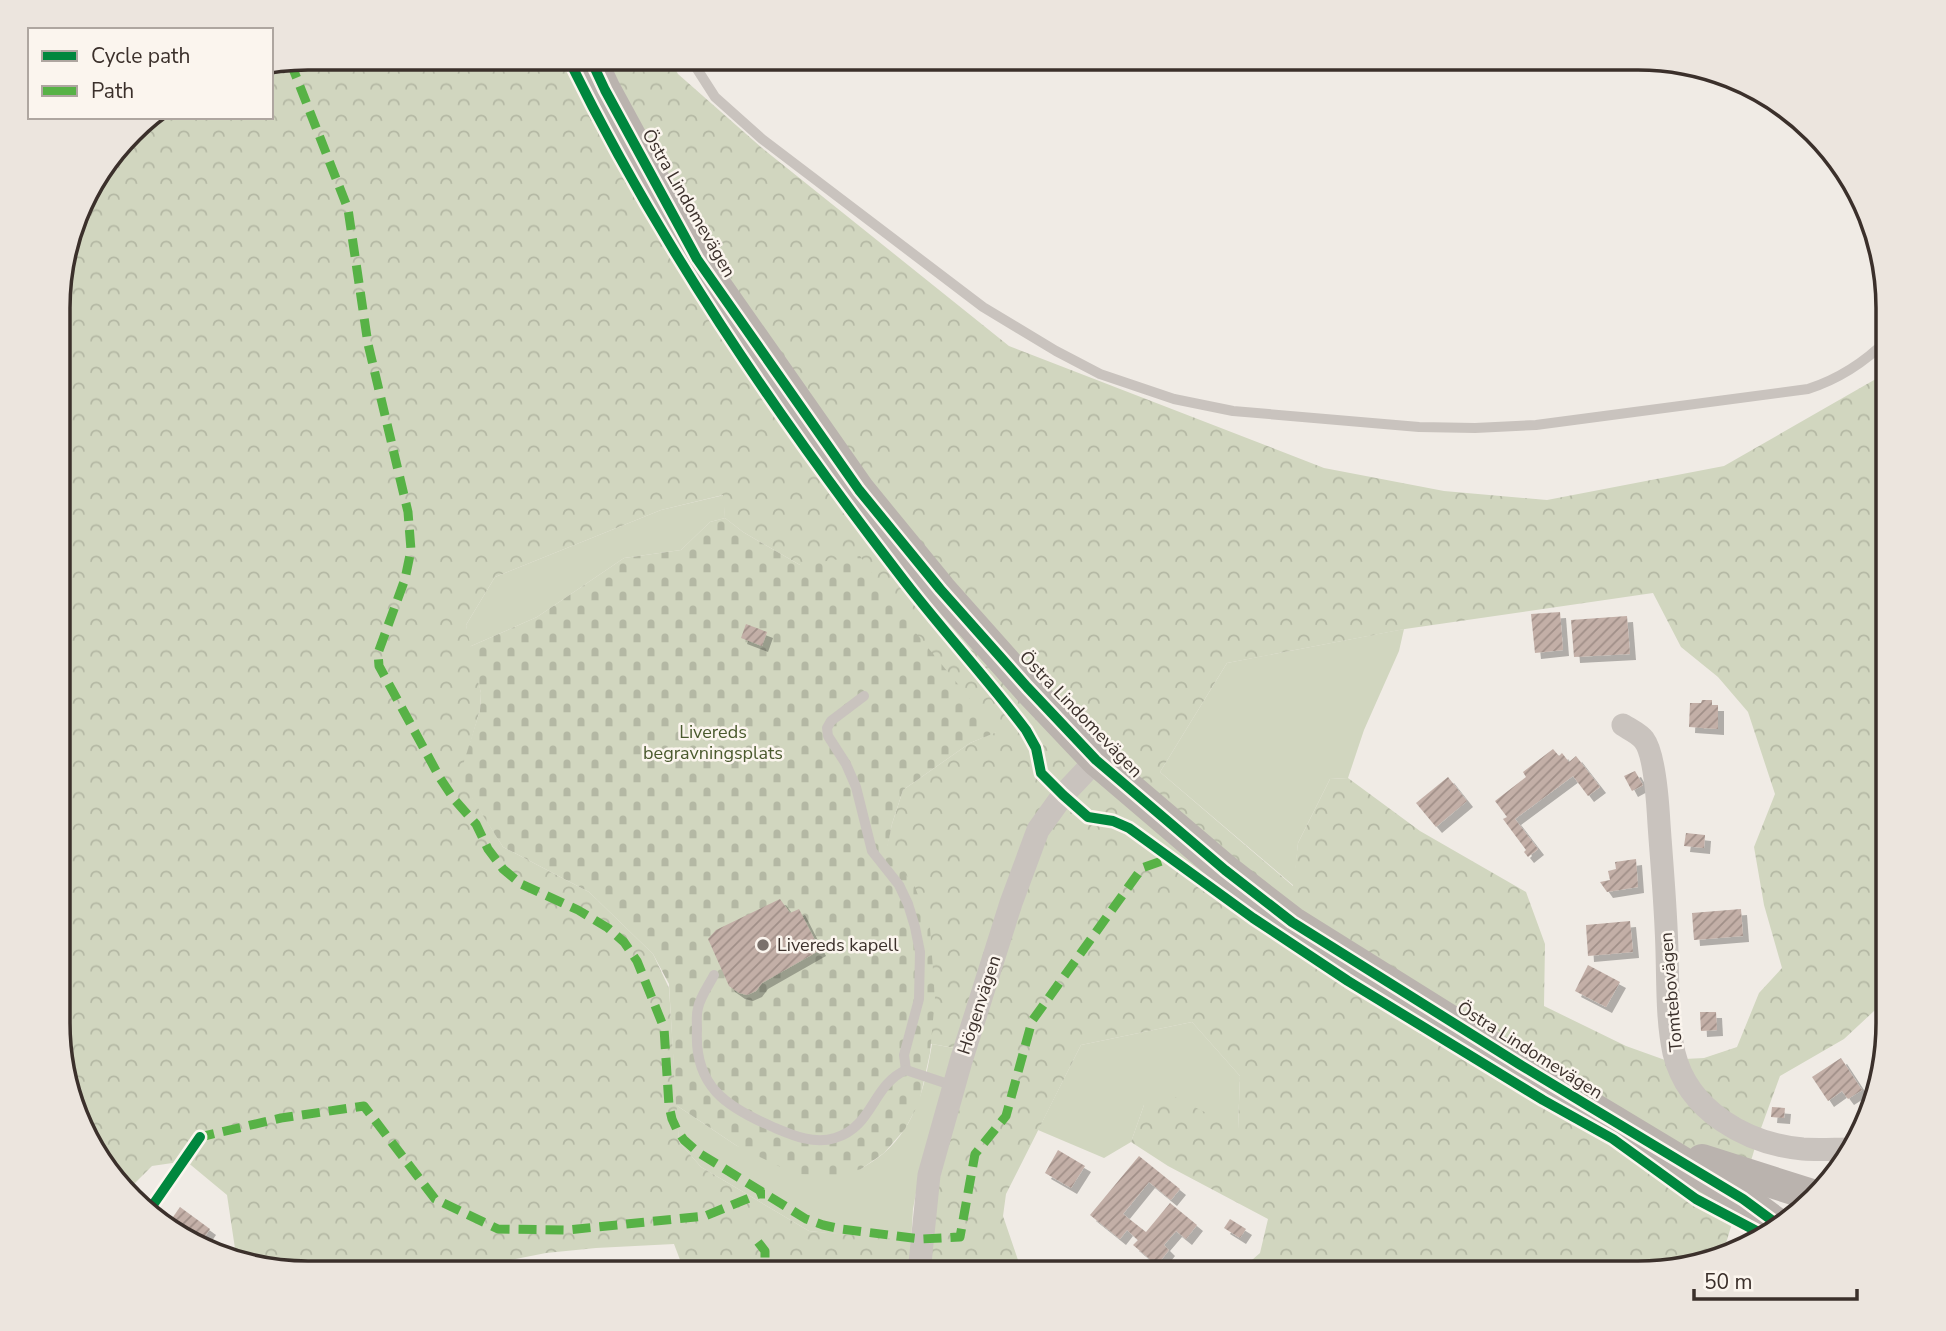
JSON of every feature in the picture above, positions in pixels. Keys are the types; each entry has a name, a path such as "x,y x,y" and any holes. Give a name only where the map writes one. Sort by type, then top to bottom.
{"street":[{"name":"Östra Lindomevägen","path":"596,71 697,259 859,490 957,608 1096,760 1225,870 1292,922 1742,1199 1771,1220"},
{"name":"Tomtebovägen","path":"1623,725 1644,740 1651,757 1661,848 1669,1009 1674,1053 1689,1088 1707,1109 1731,1128 1761,1140 1801,1149 1839,1149"},
{"name":"Högenvägen","path":"920,1260 929,1175 1011,903 1038,830 1063,795 1096,760"},
{"name":"Östra Lindomevägen","path":"1638,1137 1726,1169 1804,1193"},
{"name":"Östra Lindomevägen","path":"1726,1169 1795,1201"},
{"name":"Östra Lindomevägen","path":"1742,1199 1779,1215"}],"lane":[{"path":"698,71 715,97 762,139 983,307 1055,351 1100,374 1174,399 1233,411 1419,427 1536,425 1808,388 1828,382 1875,352"},
{"path":"864,696 831,721 827,728 828,736 846,764 856,787 872,850 899,885 915,927 920,953 919,999 904,1055 906,1070"},
{"path":"714,975 698,1008 696,1042 699,1063 715,1091 744,1115 796,1136 818,1140 833,1139 860,1124 883,1087 897,1074 906,1070 954,1086"}],"green space":[{"path":"293,71 676,71 762,148 1009,346 1324,468 1444,491 1547,500 1724,466 1875,379 1875,1010 1844,1039 1780,1076 1760,1131 1726,1244 1669,1259 1638,1261 1251,1261 1260,1253 1268,1219 1168,1166 1131,1142 1144,1105 1169,1094 1238,1129 1240,1076 1192,1022 1081,1045 1006,1194 1003,1216 1018,1261 680,1260 674,1244 596,1248 510,1260 293,1260 235,1249 227,1195 186,1161 152,1166 134,1184 102,1142 78,1084 71,1038 70,308 72,277 88,217 110,176 129,151 164,119 273,119 273,74","holes":["723,495 725,518 743,532 800,565 996,732 970,743 903,790 892,824 829,1104 893,1037 971,1051 931,1196 925,1242 809,1231 701,1167 679,1142 669,988 653,954 589,892 503,847 460,778 480,710 481,693 466,625 495,577 661,510","1653,593 1681,647 1718,677 1748,712 1775,794 1754,847 1764,905 1782,968 1759,993 1737,1047 1704,1058 1665,1060 1626,1046 1544,1006 1545,944 1526,892 1420,831 1348,778 1330,779 1298,843 1293,886 1160,772 1227,663 1405,629"]},
{"path":"724,495 725,518 710,522 681,550 624,558 537,617 469,647 466,625 495,577 661,510"},
{"name":"Livereds begravningsplats","path":"725,518 743,532 800,565 860,556 902,616 997,732 970,743 903,790 887,849 915,887 930,928 935,998 930,1053 919,1103 905,1129 884,1153 861,1169 837,1176 795,1174 737,1146 676,1105 669,984 653,954 589,892 503,847 459,778 480,710 481,693 469,647 537,617 624,558 681,550 710,522"},
{"path":"1404,629 1399,651 1364,730 1348,778 1330,779 1298,843 1294,886 1160,772 1227,663"},
{"path":"1192,1022 1240,1076 1238,1130 1144,1105 1131,1142 1104,1158 1038,1130 1081,1045"},
{"path":"932,1044 959,1049 921,1166 913,1209 911,1242 809,1231 701,1167 679,1142 676,1105 737,1146 861,1169 895,1142 912,1117 922,1089"}],"building":[{"path":"1560,612 1563,650 1535,653 1531,614"},
{"path":"1627,616 1630,654 1574,657 1571,620"},
{"path":"746,624 767,632 762,646 741,638"},
{"path":"1702,700 1712,700 1712,705 1718,705 1718,729 1689,727 1690,703 1701,703"},
{"path":"1553,749 1559,756 1562,753 1569,762 1576,756 1600,787 1588,796 1573,776 1515,819 1538,849 1528,857 1524,852 1526,850 1503,819 1507,817 1495,801 1526,777 1523,772"},
{"path":"1635,771 1643,785 1632,791 1624,776"},
{"path":"1448,777 1467,801 1436,827 1416,803"},
{"path":"1686,833 1705,835 1704,848 1684,846"},
{"path":"1636,859 1638,887 1607,892 1600,882 1610,880 1608,871 1616,869 1615,862"},
{"name":"Livereds kapell","path":"780,899 790,913 799,909 820,950 762,983 756,991 747,995 739,993 729,986 708,939 716,930"},
{"path":"1741,909 1743,936 1694,940 1692,913"},
{"path":"1630,921 1633,952 1588,956 1586,925"},
{"path":"1588,965 1620,982 1606,1007 1575,991"},
{"path":"1700,1012 1716,1012 1717,1030 1701,1031"},
{"path":"1841,1058 1862,1090 1848,1099 1842,1091 1828,1101 1812,1077"},
{"path":"1772,1107 1785,1108 1784,1118 1771,1117"},
{"path":"1058,1150 1085,1166 1071,1188 1045,1173"},
{"path":"1139,1156 1180,1189 1171,1200 1149,1182 1123,1214 1146,1232 1170,1203 1197,1225 1186,1239 1176,1231 1164,1245 1169,1250 1160,1261 1152,1261 1133,1245 1138,1240 1127,1230 1120,1239 1090,1215"},
{"path":"180,1207 210,1229 205,1237 172,1218"},
{"path":"1230,1219 1246,1229 1240,1238 1224,1228"}],"marked path":[{"path":"294,71 348,209 368,344 408,512 411,550 405,579 378,653 379,666 440,778 476,824 488,849 503,869 521,884 578,910 608,928 624,942 637,961 664,1028 669,1106 672,1119 684,1140 699,1153 806,1219 823,1225 921,1239 960,1237 975,1154 1006,1116 1032,1021 1142,868 1170,858"},
{"path":"198,1140 200,1137 281,1118 364,1106 435,1199 498,1229 567,1230 705,1216 765,1194"},
{"path":"758,1242 765,1251 765,1260"}],"cycle path":[{"path":"575,71 679,259 763,388 899,574 1026,730 1036,748 1041,773 1063,795 1088,817 1113,821 1129,828 1253,918 1348,981 1543,1100 1613,1139 1696,1199 1754,1230"},
{"path":"596,71 697,259 859,490 940,589 1096,760 1225,870 1292,922 1519,1064 1743,1199 1772,1220"},
{"path":"154,1204 200,1137"}],"place":[{"name":"Livereds kapell","path":"763,945"}]}
